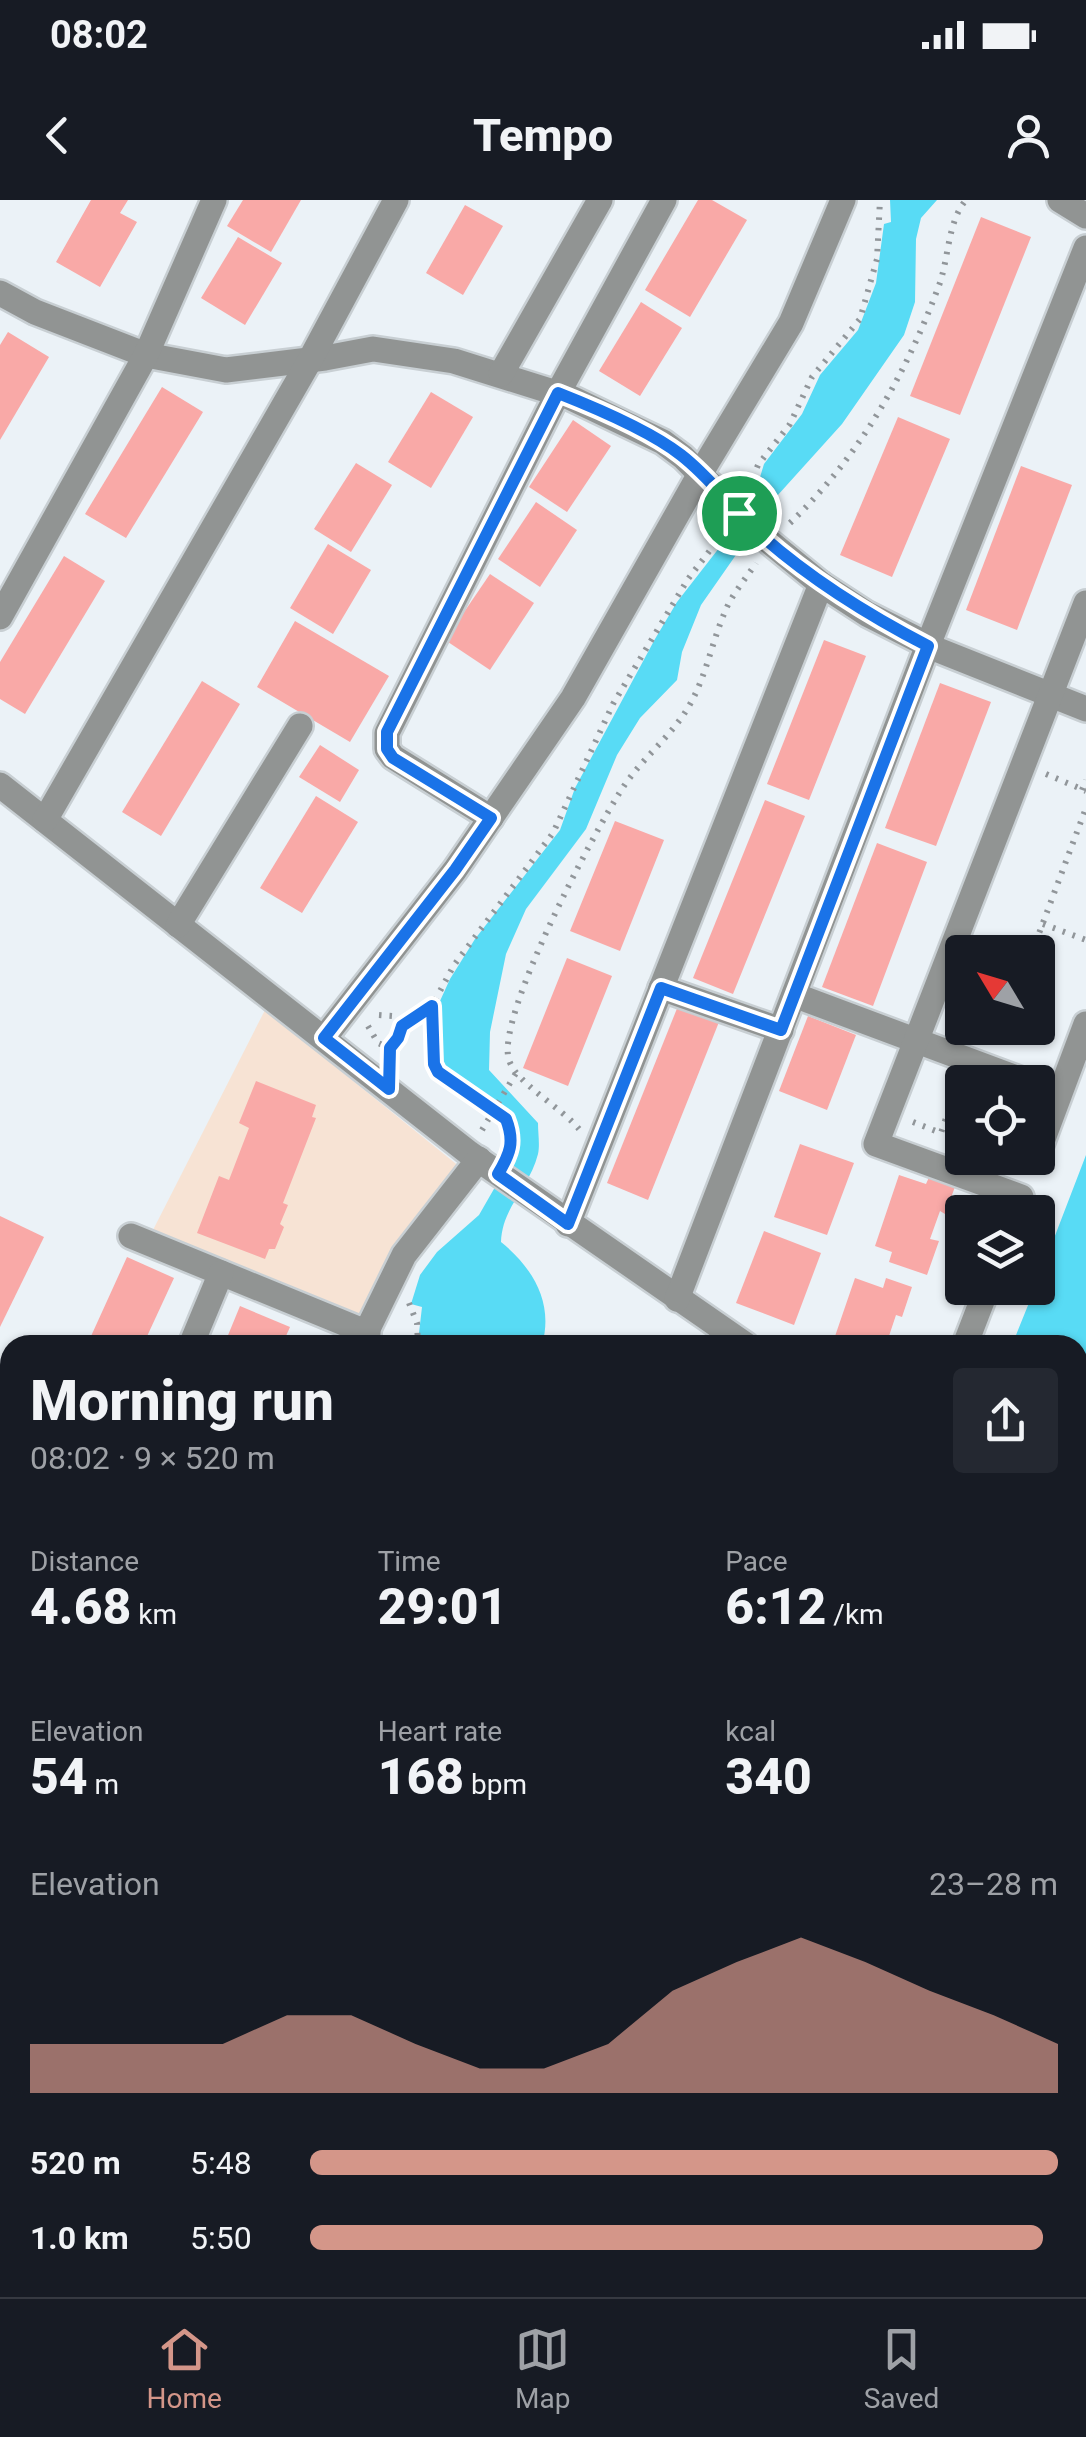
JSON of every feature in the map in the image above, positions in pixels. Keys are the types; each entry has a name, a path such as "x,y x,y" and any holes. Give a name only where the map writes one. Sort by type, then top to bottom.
{"street":[{"path":"0,617 146,355 214,200"},
{"path":"45,820 310,360 396,200"},
{"path":"500,374 600,200"},
{"path":"491,818 393,758 387,732 558,393 664,200"},
{"path":"324,1038 455,870 573,698 700,474 791,324 843,200"},
{"path":"1060,200 1086,216"},
{"path":"677,1299 1086,248"},
{"path":"0,293 35,312 146,355 226,370 373,348 454,361 558,393 663,442 770,542 867,614 928,646 1086,709"},
{"path":"568,1224 822,584"},
{"path":"995,1195 876,1144 1086,602"},
{"path":"178,925 300,726"},
{"path":"0,785 488,1167 723,1335"},
{"path":"661,988 781,1030"},
{"path":"794,995 981,1065"},
{"path":"1055,1079 1086,1024"},
{"path":"366,1335 404,1255 488,1167"},
{"path":"131,1236 355,1335"},
{"path":"195,1335 221,1273"},
{"path":"969,1335 980,1305"}],"path":[{"path":"389,1089 390,1048 402,1026 432,1006 467,944 552,833 613,704 688,579 747,503 749,484 758,465 790,424 812,377 860,319 877,259 880,200"},
{"path":"594,1156 567,1114 516,1073 508,1058 510,1034 547,926 622,788 676,727 690,704 706,671 727,606 770,542 832,481 886,402 939,286 953,226 966,200"},
{"path":"1023,765 1084,790 1086,780"},
{"path":"1039,935 1086,808"},
{"path":"1043,924 1086,940"},
{"path":"432,1006 434,1064 438,1072 506,1119 512,1140 510,1153 488,1167"},
{"path":"390,1048 378,1043 368,1032 368,1023 375,1015 386,1014 402,1026"},
{"path":"497,1106 516,1073"},
{"path":"888,1112 941,1133 945,1121"},
{"path":"409,1301 418,1335"}],"shaded area":[{"path":"265,1010 460,1167 359,1317 152,1232"}],"water":[{"path":"890,200 937,200 921,218 916,239 915,302 904,335 842,424 777,496 701,605 682,652 677,680 640,718 617,755 586,829 526,909 506,954 490,1032 489,1070 538,1123 539,1147 534,1166 506,1218 501,1242 523,1263 538,1288 545,1315 544,1335 420,1335 422,1307 411,1304 420,1275 437,1252 479,1215 514,1154 516,1140 504,1111 464,1086 466,1081 457,1075 451,1079 441,1070 435,1012 475,939 560,830 575,788 677,602 751,507 764,464 802,414 820,375 858,330 876,283 884,224 891,222"},
{"path":"1086,1155 1086,1335 1016,1335 1028,1305 1055,1305 1055,1236"}],"building":[{"path":"91,200 128,200 120,213 137,222 100,287 56,262"},
{"path":"243,200 301,200 271,252 227,226"},
{"path":"698,200 712,200 747,220 690,317 645,290"},
{"path":"465,205 503,226 463,295 426,273"},
{"path":"981,217 1031,237 960,415 910,396"},
{"path":"238,237 282,263 245,325 201,298"},
{"path":"641,302 682,328 640,396 599,371"},
{"path":"8,332 49,357 0,440 0,345"},
{"path":"162,387 203,412 126,538 85,514"},
{"path":"431,392 473,417 431,488 388,462"},
{"path":"898,417 950,439 892,577 840,555"},
{"path":"573,420 611,446 567,512 529,487"},
{"path":"356,463 392,485 351,552 314,529"},
{"path":"1021,466 1072,485 1017,630 966,610"},
{"path":"536,502 577,530 540,587 498,559"},
{"path":"328,544 371,570 333,634 290,608"},
{"path":"64,556 105,581 25,714 0,699 0,662"},
{"path":"490,574 534,603 490,670 445,640"},
{"path":"295,621 389,676 350,742 257,687"},
{"path":"824,640 866,656 809,800 767,784"},
{"path":"202,681 240,704 161,836 122,812"},
{"path":"940,683 991,702 936,846 885,828"},
{"path":"320,745 359,770 340,802 299,777"},
{"path":"316,796 358,822 302,913 260,888"},
{"path":"765,800 805,816 733,994 693,978"},
{"path":"615,821 664,840 620,951 570,931"},
{"path":"877,843 927,862 873,1006 822,987"},
{"path":"567,958 612,976 568,1086 523,1068"},
{"path":"678,1006 719,1022 648,1200 607,1183"},
{"path":"808,1016 856,1035 827,1110 779,1091"},
{"path":"256,1081 316,1105 312,1117 316,1118 283,1203 288,1205 280,1224 284,1227 275,1249 269,1249 265,1259 197,1233 219,1176 229,1180 249,1128 239,1123"},
{"path":"800,1144 854,1163 827,1235 774,1217"},
{"path":"899,1175 926,1184 930,1175 956,1184 952,1195 945,1195 945,1214 940,1211 930,1239 939,1241 927,1275 889,1262 892,1252 875,1246"},
{"path":"0,1216 44,1237 0,1327"},
{"path":"764,1231 821,1253 794,1325 736,1303"},
{"path":"127,1257 174,1278 148,1335 92,1335"},
{"path":"855,1278 883,1288 886,1278 912,1287 902,1317 896,1315 889,1335 835,1335"},
{"path":"240,1306 290,1327 286,1335 228,1335"}],"route":[{"path":"558,393 663,442 683,456 739,513 822,584 867,614 928,646 781,1030 661,988 568,1224 498,1174 510,1153 510,1128 495,1108 438,1072 434,1064 432,1006 402,1026 390,1048 389,1089 324,1038 491,818 393,758 387,749 387,732 558,393"}]}
